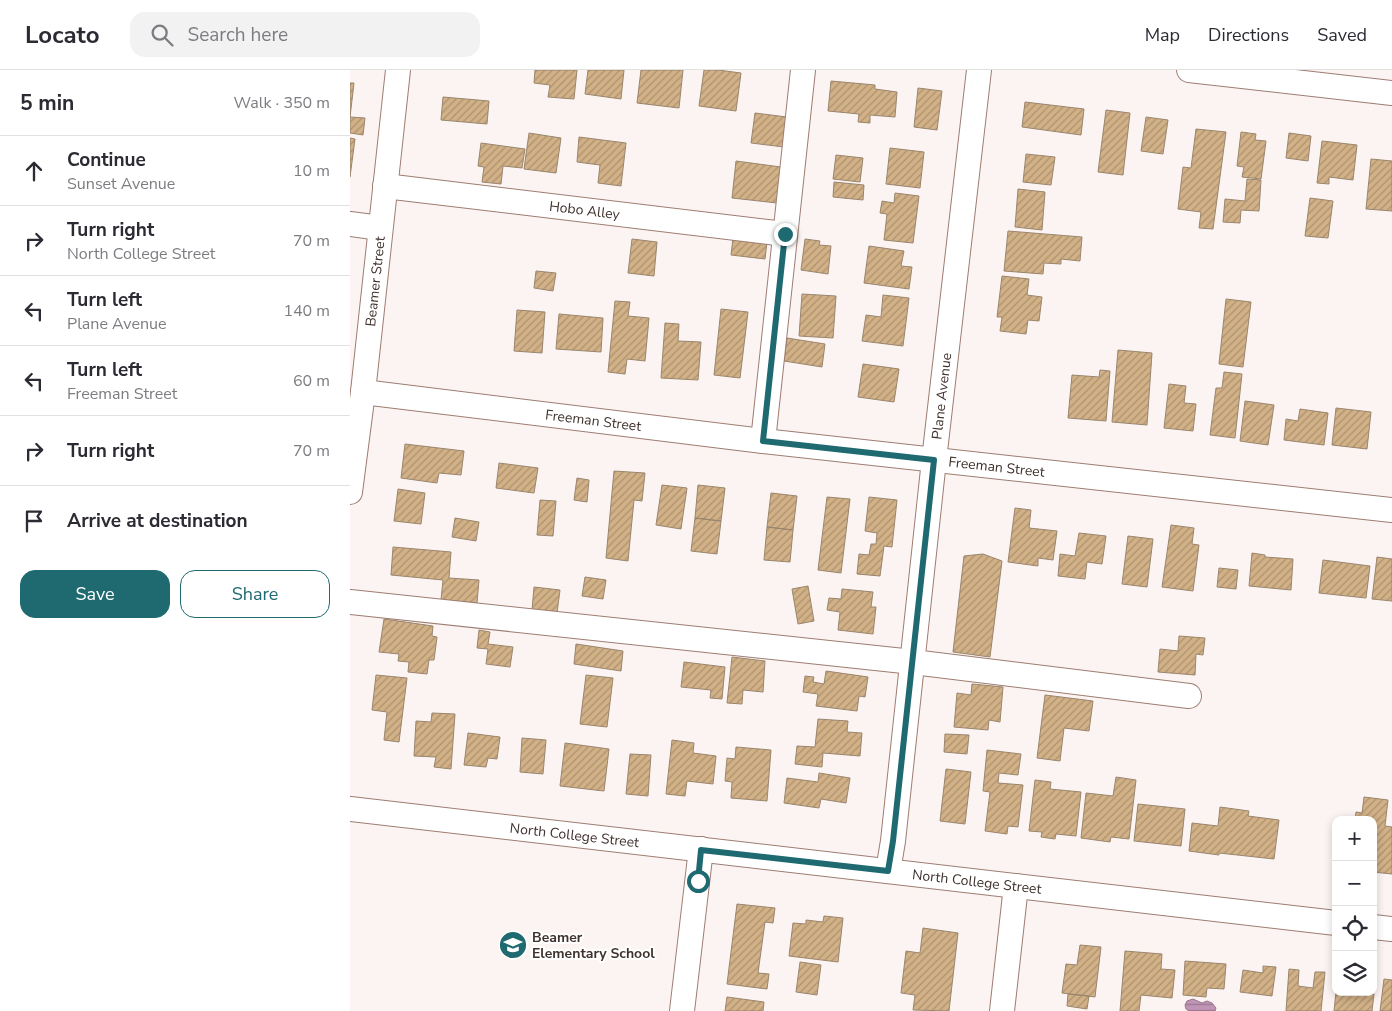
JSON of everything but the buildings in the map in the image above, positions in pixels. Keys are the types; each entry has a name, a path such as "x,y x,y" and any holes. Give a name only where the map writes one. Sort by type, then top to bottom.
{"street":[{"name":"Beamer Street","path":"350,492 363,392 398,70"},
{"path":"763,441 803,70"},
{"name":"Plane Avenue","path":"888,871 893,841 979,70"},
{"path":"1190,70 1392,93"},
{"name":"Hobo Alley","path":"385,186 785,234"},
{"path":"350,224 380,228"},
{"name":"Freeman Street","path":"363,392 763,441 1392,510"},
{"path":"350,602 913,662 1189,696"},
{"name":"North College Street","path":"350,809 1332,922"},
{"path":"682,1011 701,850"},
{"path":"1002,1011 1016,886"},
{"path":"1377,927 1392,929"}],"shaded area":[{"path":"1193,999 1202,1003 1207,1001 1212,1003 1216,1008 1215,1011 1189,1011 1185,1005 1187,1001"}],"place":[{"name":"Beamer Elementary School","path":"513,945"}],"route":[{"path":"698,881 701,850 888,871 893,841 934,460 763,441 785,234"}]}
